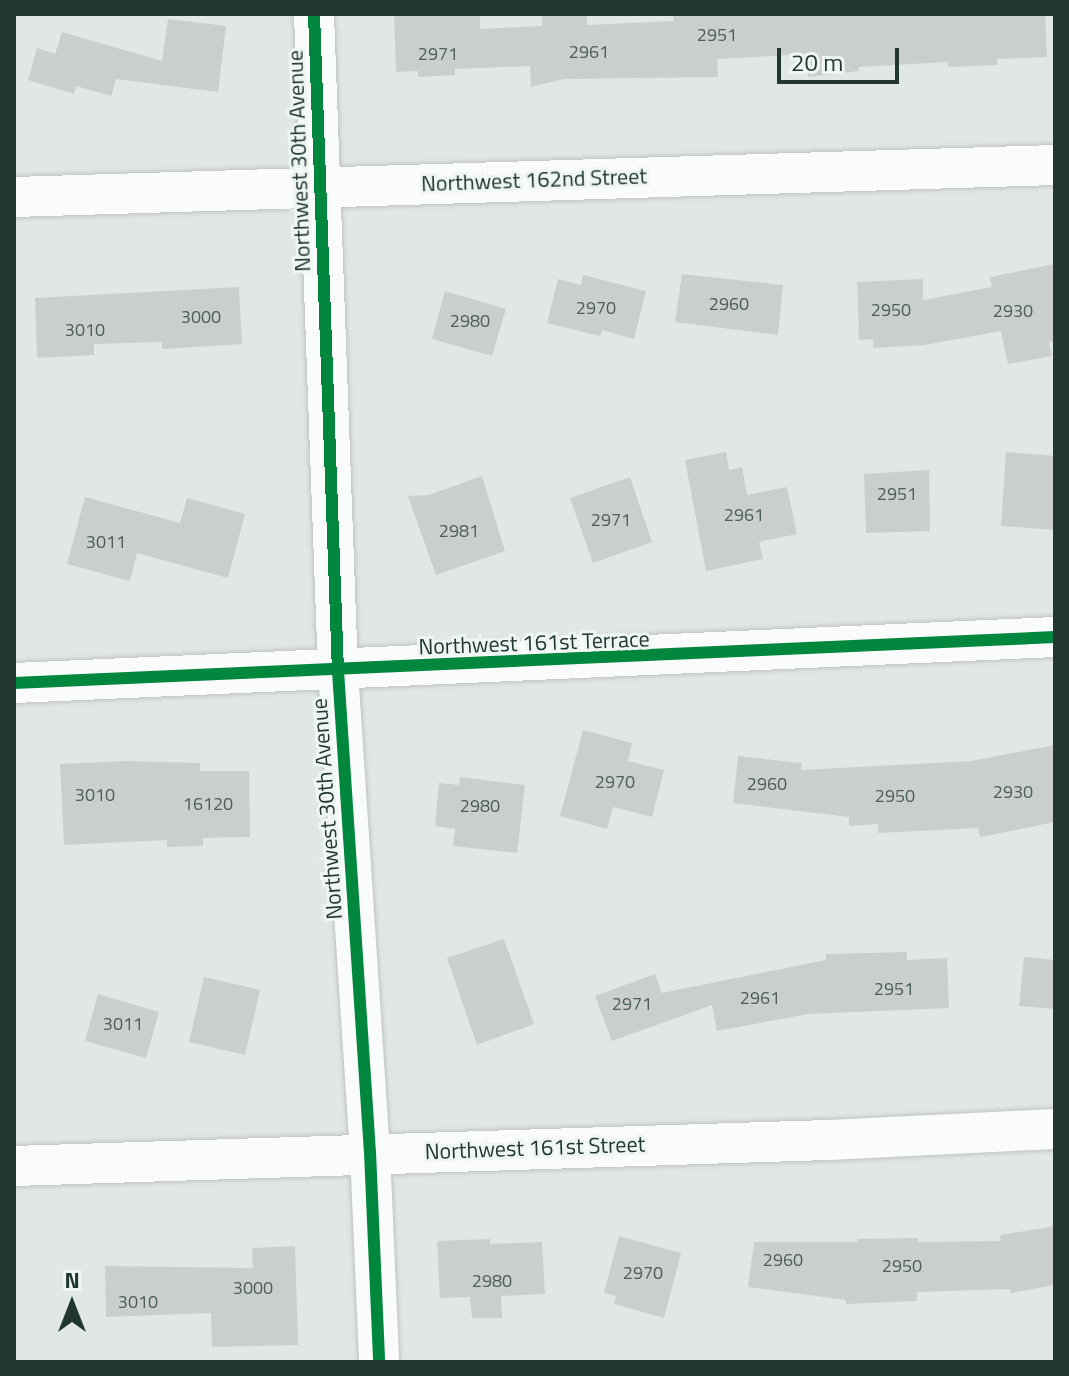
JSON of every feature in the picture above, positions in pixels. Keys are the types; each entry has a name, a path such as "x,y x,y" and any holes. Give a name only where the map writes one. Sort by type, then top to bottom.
{"street":[{"name":"Northwest 30th Avenue","path":"314,14 338,671 370,1152 379,1362"},
{"name":"Northwest 162nd Street","path":"14,197 1055,165"},
{"name":"Northwest 161st Terrace","path":"14,683 1055,637"},
{"name":"Northwest 161st Street","path":"14,1166 370,1152 828,1140 1055,1129"}],"building":[{"path":"394,14 480,14 480,29 542,26 542,14 587,14 587,25 674,21 673,14 1045,14 1047,57 997,59 997,65 948,67 947,62 859,67 859,71 808,77 807,54 717,59 718,77 564,79 531,87 530,66 455,69 455,75 418,77 418,71 396,72"},
{"path":"168,19 226,26 218,92 116,79 111,96 76,86 74,94 28,80 37,48 55,54 62,32 162,61"},
{"path":"1055,264 1055,341 1049,342 1052,356 1008,364 1001,331 924,345 873,348 873,339 859,340 857,282 923,279 923,300 992,287 990,277"},
{"path":"682,274 783,285 778,335 675,322"},
{"path":"583,275 646,291 634,339 602,330 600,336 547,323 558,279 581,285"},
{"path":"239,287 242,344 162,349 162,342 94,344 94,355 37,358 35,298"},
{"path":"445,291 506,309 492,356 432,339"},
{"path":"726,452 729,470 742,467 747,495 787,487 797,534 759,542 763,559 706,571 685,460"},
{"path":"1006,452 1055,456 1055,530 1001,526"},
{"path":"929,470 930,531 866,533 864,474"},
{"path":"482,476 505,551 436,575 408,496 429,495"},
{"path":"630,477 652,542 593,563 570,498"},
{"path":"85,497 180,523 187,498 245,514 228,578 137,553 130,581 67,564"},
{"path":"583,730 632,743 628,761 664,770 652,817 613,807 607,829 560,816"},
{"path":"1055,745 1055,822 980,837 978,828 878,833 878,824 849,826 849,817 733,803 738,756 802,763 801,770 971,761"},
{"path":"126,761 200,763 200,771 249,771 250,837 203,838 203,846 167,847 167,840 64,845 60,764"},
{"path":"460,777 525,785 517,853 453,846 455,829 435,826 439,783 459,785"},
{"path":"504,939 534,1024 477,1045 447,958"},
{"path":"907,952 907,960 947,958 949,1008 808,1014 717,1031 712,1005 612,1041 595,996 655,974 662,993 826,960 826,954"},
{"path":"1024,957 1055,960 1055,1009 1019,1006"},
{"path":"204,977 260,990 245,1055 189,1042"},
{"path":"98,994 159,1012 146,1058 85,1041"},
{"path":"1055,1226 1055,1285 1011,1293 1010,1289 917,1292 917,1301 846,1304 846,1300 748,1287 754,1242 857,1242 857,1239 918,1238 918,1242 1001,1241 1000,1235"},
{"path":"619,1236 681,1253 664,1318 614,1304 616,1296 604,1293"},
{"path":"490,1239 490,1244 542,1242 545,1294 501,1296 502,1318 472,1318 470,1297 440,1298 437,1241"},
{"path":"295,1246 298,1345 212,1347 211,1313 106,1317 105,1266 253,1268 252,1248"}],"cycle path":[{"path":"314,14 338,671 370,1152 379,1362"},
{"path":"14,683 1055,637"}]}
